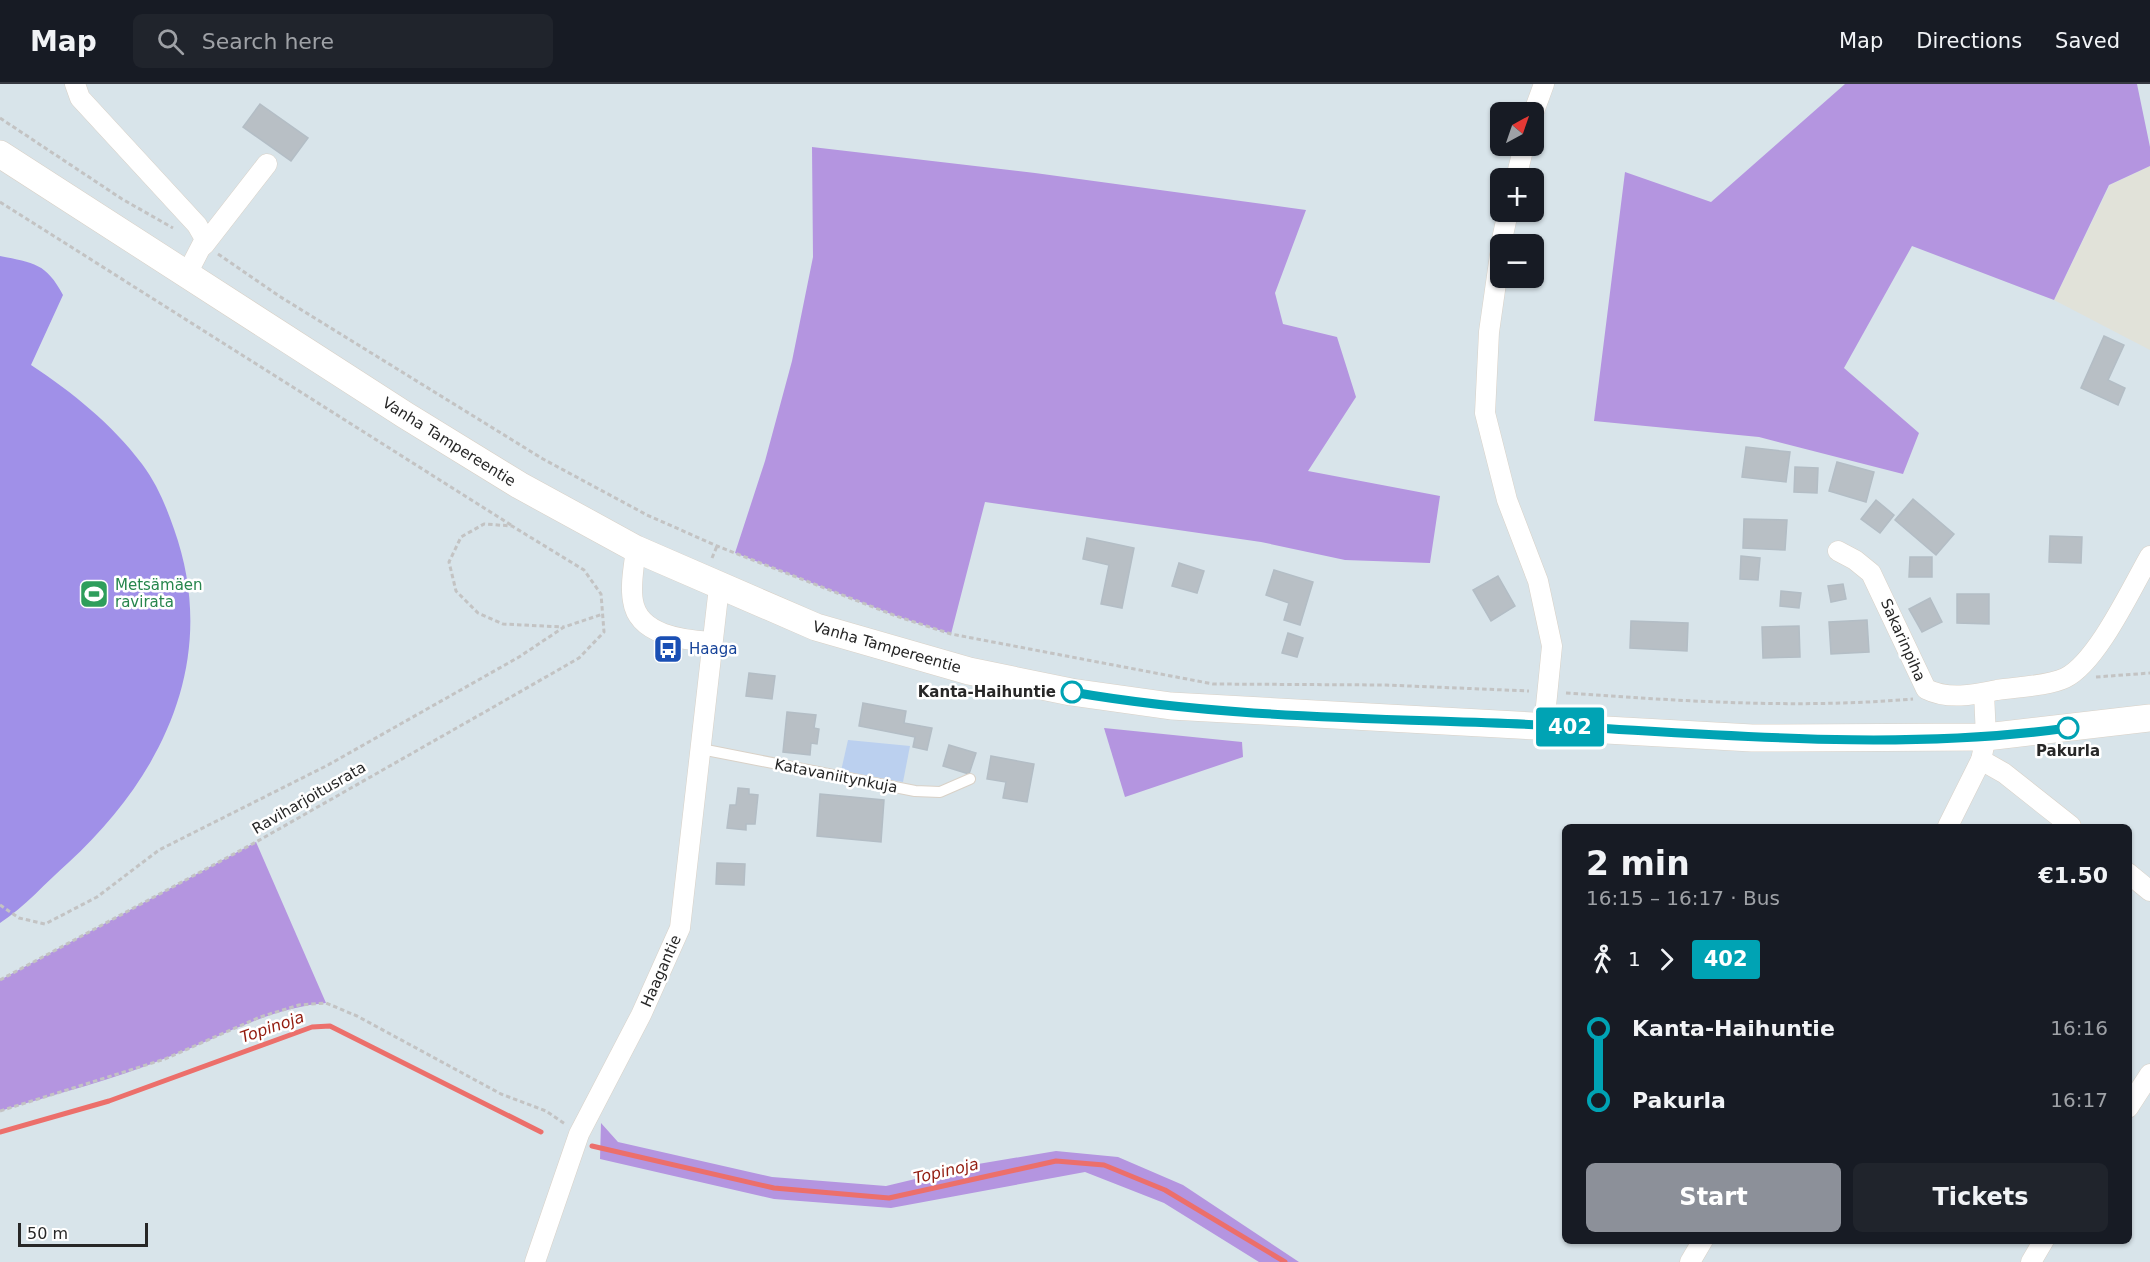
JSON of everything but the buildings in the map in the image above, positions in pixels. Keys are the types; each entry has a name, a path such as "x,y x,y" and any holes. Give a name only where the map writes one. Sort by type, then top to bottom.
{"main road":[{"name":"Vanha Tampereentie","path":"0,154 433,433 519,485 636,549 719,587 816,627 969,671 1082,694 1171,706 1752,738 1984,748 2150,718"}],"street":[{"path":"75,84 80,98 197,225 206,239 204,245"},
{"path":"1534,102 1536,87"},
{"path":"188,274 204,245 267,164"},
{"path":"1495,288 1489,332 1485,414 1507,500 1538,581 1552,646 1544,726"},
{"path":"636,549 632,594 636,612 648,626 664,633 682,639 711,642"},
{"name":"Sakarinpiha","path":"1838,551 1856,560 1870,573 1926,689 1941,696"},
{"path":"1941,696 1984,693 2064,679 2082,665 2097,647 2150,556"},
{"name":"Haagantie","path":"535,1262 579,1134 641,1015 680,928 719,587"},
{"path":"1949,824 1984,748 1984,693"},
{"path":"1984,748 2004,772 2069,824"},
{"path":"2132,876 2150,891"},
{"path":"2132,1102 2150,1074"},
{"path":"1690,1262 1701,1244"},
{"path":"2031,1262 2042,1244"}],"lane":[{"name":"Katavaniitynkuja","path":"701,749 915,791 940,792 970,779"}],"path":[{"path":"0,118 122,199 174,228"},
{"path":"0,202 512,526"},
{"path":"204,245 279,296 543,459 647,515 717,546 896,616 951,634 1213,684 1386,685 1548,691 1744,705 1846,705 1941,696"},
{"name":"Raviharjoitusrata","path":"0,980 256,842 579,658 604,632 601,594 584,570 512,526 484,524 461,537 449,562 456,591 478,613 503,624 564,627"},
{"name":"Raviharjoitusrata","path":"0,905 19,918 45,924 97,897 159,850 328,765 519,657 564,627 603,614"},
{"path":"1084,667 1086,659"},
{"path":"2064,679 2150,673"},
{"path":"0,1111 165,1059 260,1017 299,1005 326,1003 357,1016 501,1094 546,1111 579,1134"}],"shaded area":[{"path":"1845,84 2137,84 2150,147 2150,166 2109,185 2054,300 1912,246 1844,368 1919,433 1903,474 1759,437 1594,421 1625,172 1711,202"},
{"path":"812,147 1035,173 1306,210 1275,293 1283,324 1337,337 1356,397 1308,471 1440,496 1430,563 1345,560 1261,542 985,502 951,634 896,616 735,553 765,461 792,361 813,257"},
{"path":"2150,166 2150,350 2054,300 2110,185"},
{"name":"Metsämäen ravirata","path":"0,256 30,263 45,270 63,295 31,365 104,422 130,449 152,479 174,529 187,577 190,623 186,668 174,711 156,753 132,792 102,829 68,863 27,902 0,923"},
{"path":"1104,728 1242,742 1243,757 1125,797"},
{"path":"256,842 326,1003 264,1017 146,1066 0,1111 0,980"},
{"path":"601,1123 618,1142 772,1177 886,1186 978,1164 1056,1151 1118,1157 1183,1185 1299,1262 1259,1262 1164,1203 1085,1172 891,1208 774,1199 600,1159"}],"sand":[{"path":"848,740 910,746 903,782 841,771"}],"waterway":[{"name":"Topinoja","path":"0,1132 109,1101 312,1027 330,1026 541,1132"},
{"name":"Topinoja","path":"592,1146 774,1188 889,1198 1056,1161 1104,1165 1165,1190 1285,1262"}],"bus line":[{"name":"402","path":"1072,692 1171,706 1289,714 1752,738 1986,737 2068,728"}],"place":[{"name":"Metsämäen ravirata","path":"94,594"},
{"name":"Haaga","path":"668,649"},
{"name":"Kanta-Haihuntie","path":"1072,692"},
{"name":"Pakurla","path":"2068,728"}]}
